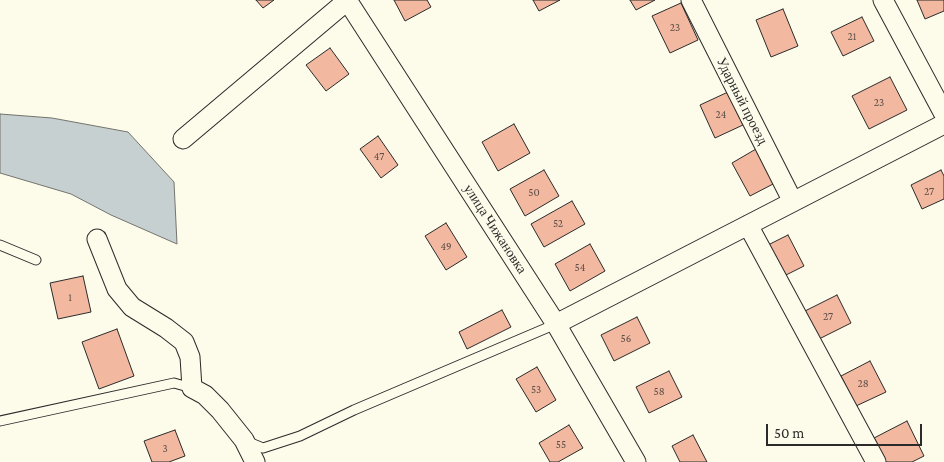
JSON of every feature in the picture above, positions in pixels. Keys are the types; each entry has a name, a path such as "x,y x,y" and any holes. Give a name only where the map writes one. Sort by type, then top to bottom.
{"street":[{"path":"183,139 347,0"},
{"name":"улица Чижановка","path":"347,0 556,324 636,462"},
{"name":"Ударный проезд","path":"691,0 793,202"},
{"path":"883,0 944,114"},
{"path":"556,324 944,124"},
{"path":"748,225 876,462"},
{"path":"97,239 117,289 132,307 166,328 184,342 190,357 192,388 205,395 244,440 255,462"}],"lane":[{"path":"0,245 36,260"},
{"path":"244,440 263,448 300,436 354,410 556,324"},
{"path":"0,421 174,384 192,388"}],"shaded area":[{"path":"0,114 52,118 128,132 174,182 177,244 111,215 71,194 0,173"}],"building":[{"path":"256,0 274,0 263,8"},
{"path":"394,0 427,0 431,7 405,21"},
{"path":"533,0 560,0 539,11"},
{"path":"630,0 655,0 636,10"},
{"path":"917,0 944,0 944,11 925,19"},
{"path":"681,3 698,40 670,53 652,16"},
{"path":"783,9 798,46 771,57 756,20"},
{"path":"862,17 874,41 843,56 831,32"},
{"path":"330,48 349,74 326,91 306,65"},
{"path":"890,77 907,110 869,129 852,96"},
{"path":"728,92 743,125 715,138 700,105"},
{"path":"514,124 530,153 498,171 482,142"},
{"path":"378,136 398,165 381,178 360,149"},
{"path":"756,149 775,183 750,196 732,163"},
{"path":"544,170 559,196 525,216 510,189"},
{"path":"941,170 944,176 944,199 922,209 911,185"},
{"path":"572,201 585,224 544,247 531,224"},
{"path":"446,223 467,257 446,270 425,236"},
{"path":"788,235 804,266 784,276 768,245"},
{"path":"590,244 605,271 570,291 555,264"},
{"path":"83,276 91,312 58,319 50,283"},
{"path":"837,295 851,323 819,339 805,311"},
{"path":"502,310 511,327 467,349 459,332"},
{"path":"637,317 650,343 614,361 601,335"},
{"path":"117,329 134,376 99,389 82,342"},
{"path":"870,361 886,392 856,406 841,376"},
{"path":"537,367 556,400 536,412 516,379"},
{"path":"669,371 682,397 649,413 636,387"},
{"path":"907,421 924,456 912,462 886,462 874,438"},
{"path":"569,425 583,448 558,462 550,462 539,443"},
{"path":"175,430 185,456 169,462 152,462 144,441"},
{"path":"693,435 707,462 680,462 672,446"}]}
